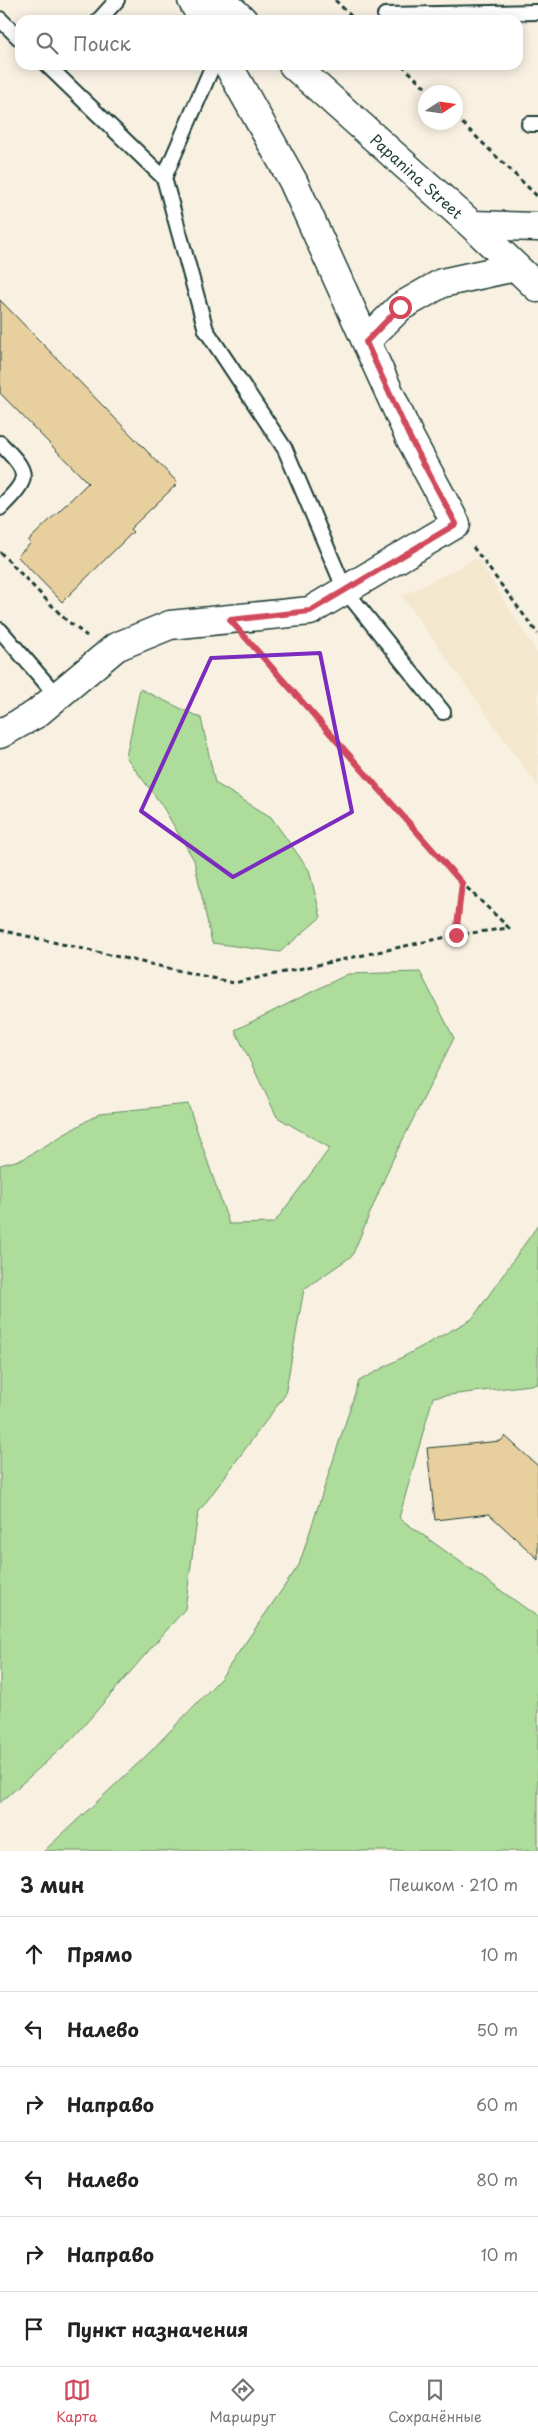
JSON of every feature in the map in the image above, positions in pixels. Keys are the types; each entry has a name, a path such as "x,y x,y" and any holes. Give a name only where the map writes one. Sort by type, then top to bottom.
{"street":[{"path":"192,0 200,15"},
{"path":"221,0 238,15"},
{"path":"0,734 36,714 116,647 170,625 310,611 456,524 410,438 293,181 231,70"},
{"name":"Papanina Street","path":"300,70 472,225 538,288"},
{"path":"472,225 538,227"},
{"path":"366,342 400,307 442,283 515,266"}],"lane":[{"path":"104,15 117,0"},
{"path":"385,15 538,12"},
{"path":"0,19 15,34"},
{"path":"56,70 164,178 206,330 285,449 345,590 443,712"},
{"path":"164,178 212,70"},
{"path":"0,443 23,470 23,480 18,490 0,508"},
{"path":"0,630 57,696"}],"path":[{"path":"335,0 350,15"},
{"path":"407,70 423,85"},
{"path":"463,124 538,197"},
{"path":"456,524 538,634"},
{"path":"0,552 65,619 88,637"},
{"path":"0,930 234,983 456,935 509,928 462,883 230,620"},
{"path":"456,935 462,883"}],"highlighted area":[{"path":"320,653 352,812 233,877 141,811 211,658"}],"shaded area":[{"path":"477,558 538,655 538,787 402,596"}],"green space":[{"path":"140,689 201,718 215,783 271,817 309,870 321,917 280,952 212,943 194,860 161,804 126,757"},
{"path":"420,972 454,1038 391,1163 352,1256 304,1289 285,1395 198,1513 185,1609 73,1738 0,1803 0,1165 23,1159 100,1113 188,1104 229,1224 274,1223 330,1148 277,1117 235,1030 348,974"},
{"path":"538,1225 538,1384 433,1397 399,1518 538,1617 538,1851 44,1851 146,1756 221,1678 299,1565 359,1381 472,1319"}],"building":[{"path":"0,300 178,483 130,529 133,532 62,602 17,556 31,543 28,541 88,483 0,393"},
{"path":"505,1436 538,1466 538,1559 489,1514 435,1520 427,1448 501,1441"}],"route":[{"path":"400,307 366,342 410,438 456,524 310,611 230,620 462,883 456,935"}]}
